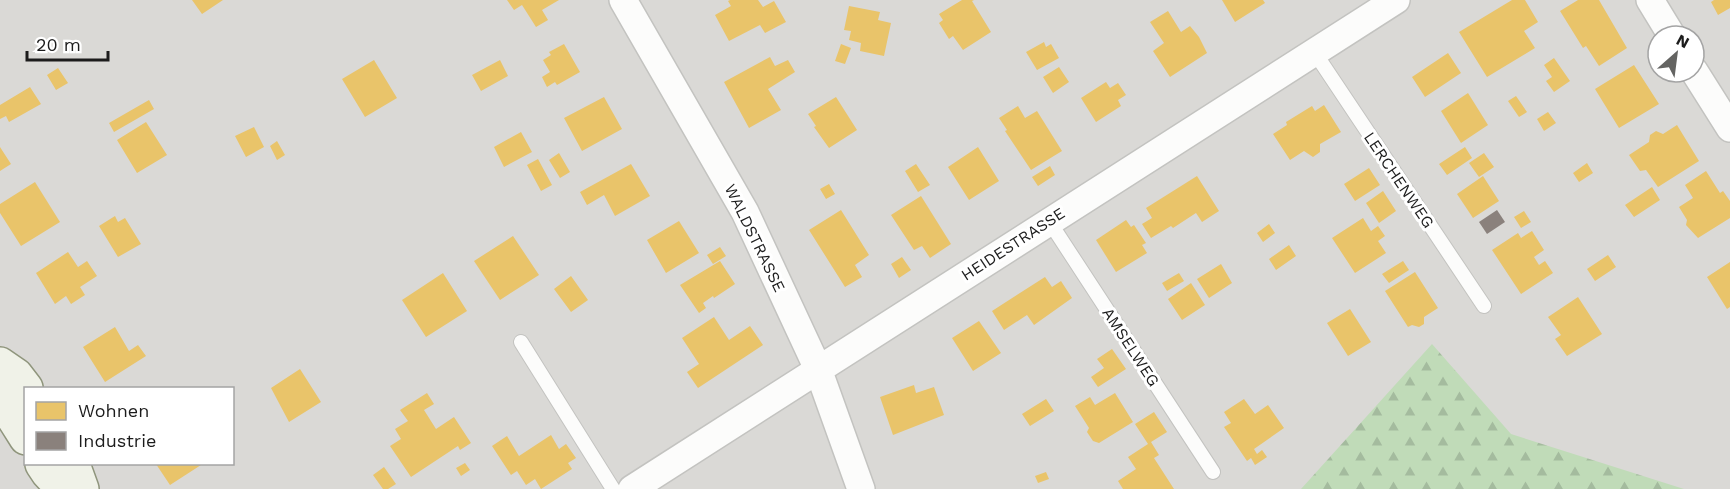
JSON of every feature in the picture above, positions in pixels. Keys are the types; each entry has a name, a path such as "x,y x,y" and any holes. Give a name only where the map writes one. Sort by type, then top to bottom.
{"main road":[{"path":"0,364 16,375 25,387"},
{"path":"0,397 24,435"},
{"path":"43,465 63,489"},
{"path":"73,465 82,489"}],"street":[{"name":"WALDSTRASSE","path":"623,0 745,212 818,369 861,489"},
{"name":"HEIDESTRASSE","path":"632,489 1396,0"},
{"path":"1650,0 1665,24"},
{"path":"1702,84 1730,129"}],"lane":[{"name":"LERCHENWEG","path":"1315,53 1484,306"},
{"name":"AMSELWEG","path":"1049,221 1213,472"},
{"path":"521,342 613,489"}],"shaded area":[{"path":"0,0 1730,0 1730,489 0,489"}],"green space":[{"path":"1432,344 1511,434 1684,489 1301,489"}],"building: Wohnen":[{"path":"192,0 223,0 202,14"},
{"path":"507,0 559,0 542,10 548,20 536,27 522,5 514,10"},
{"path":"758,0 763,7 774,1 786,22 765,33 760,25 729,41 715,15 731,6 728,1"},
{"path":"962,0 974,0 972,1 991,32 963,50 953,36 949,39 939,23 943,20 939,14"},
{"path":"1222,0 1263,0 1265,3 1235,22"},
{"path":"1512,0 1525,0 1538,22 1524,31 1535,48 1487,77 1459,32"},
{"path":"1578,0 1599,0 1627,48 1599,66 1586,46 1583,48 1560,11"},
{"path":"1730,0 1730,8 1718,15 1711,2"},
{"path":"849,6 880,12 878,20 891,23 884,56 860,51 861,43 849,40 851,31 844,30"},
{"path":"1168,11 1181,32 1190,26 1207,53 1170,77 1153,51 1164,43 1150,22"},
{"path":"1044,42 1046,47 1051,44 1059,58 1037,70 1026,52"},
{"path":"564,44 580,72 557,85 555,82 547,87 542,77 550,72 543,60 551,55 549,52"},
{"path":"841,44 851,48 845,64 835,61"},
{"path":"1448,53 1461,73 1425,97 1412,77"},
{"path":"770,57 775,66 788,60 795,72 768,89 781,110 749,128 724,82"},
{"path":"1554,58 1570,81 1554,92 1546,81 1552,77 1544,65"},
{"path":"374,60 397,98 365,117 342,79"},
{"path":"500,60 508,76 481,91 472,75"},
{"path":"1634,65 1659,104 1619,128 1595,89"},
{"path":"1059,67 1069,82 1053,93 1043,77"},
{"path":"58,68 68,83 56,90 47,75"},
{"path":"1106,82 1110,88 1118,83 1126,95 1118,100 1121,106 1096,122 1081,98"},
{"path":"30,87 41,104 9,122 6,116 0,119 0,105"},
{"path":"1468,93 1488,125 1461,143 1441,111"},
{"path":"1516,96 1527,112 1519,117 1508,101"},
{"path":"604,97 622,129 582,151 564,118"},
{"path":"836,97 857,130 829,148 808,114"},
{"path":"149,100 154,109 114,132 109,123"},
{"path":"1324,105 1341,132 1320,144 1320,152 1313,157 1304,151 1290,160 1273,134 1287,125 1286,122 1312,106 1315,111"},
{"path":"1018,106 1025,118 1037,111 1062,151 1031,170 999,118"},
{"path":"1548,112 1556,123 1544,131 1537,119"},
{"path":"146,122 167,155 137,173 117,140"},
{"path":"1677,125 1699,161 1658,187 1646,170 1640,171 1629,155 1649,142 1650,135 1656,131 1663,134"},
{"path":"254,127 264,147 246,157 235,136"},
{"path":"521,132 532,152 504,167 494,147"},
{"path":"277,141 285,155 277,160 270,146"},
{"path":"0,147 11,164 0,171"},
{"path":"978,147 999,181 969,200 948,167"},
{"path":"1465,147 1472,158 1447,175 1439,164"},
{"path":"559,153 570,172 560,178 549,160"},
{"path":"1484,153 1494,167 1479,177 1469,163"},
{"path":"538,159 552,185 541,191 527,165"},
{"path":"1587,163 1593,173 1579,182 1573,173"},
{"path":"631,164 650,196 615,216 604,195 587,205 580,192"},
{"path":"916,164 930,185 918,192 905,171"},
{"path":"1050,166 1055,175 1038,186 1032,177"},
{"path":"1369,168 1380,185 1355,201 1344,184"},
{"path":"1706,171 1720,193 1723,191 1730,201 1730,218 1698,238 1686,225 1687,220 1679,207 1693,198 1685,185"},
{"path":"1197,176 1219,211 1202,222 1196,213 1173,228 1171,226 1151,238 1142,224 1152,218 1146,208"},
{"path":"1483,176 1499,201 1473,218 1457,194"},
{"path":"35,182 60,222 21,246 0,213 0,204"},
{"path":"829,184 835,194 826,199 820,189"},
{"path":"1652,187 1660,200 1634,217 1625,205"},
{"path":"1383,191 1396,211 1379,223 1366,203"},
{"path":"921,196 951,244 930,258 922,246 914,250 891,215"},
{"path":"841,210 869,255 855,265 862,277 845,287 809,230"},
{"path":"1524,211 1531,222 1521,228 1514,217"},
{"path":"115,216 118,222 125,218 141,244 118,257 99,226"},
{"path":"1363,218 1371,231 1378,226 1385,236 1378,241 1386,253 1355,273 1332,238"},
{"path":"1126,220 1131,227 1134,225 1146,243 1142,245 1147,253 1116,272 1096,240"},
{"path":"679,221 699,253 666,273 647,240"},
{"path":"1269,224 1275,233 1263,242 1257,233"},
{"path":"1532,231 1544,250 1534,257 1539,265 1545,261 1553,273 1521,294 1492,250 1518,233 1521,238"},
{"path":"513,236 539,275 500,300 474,261"},
{"path":"1289,245 1296,256 1276,270 1269,259"},
{"path":"720,247 726,256 713,264 707,255"},
{"path":"68,252 78,267 87,261 97,276 80,287 85,295 71,304 66,296 55,304 36,273"},
{"path":"1608,255 1616,267 1595,281 1587,269"},
{"path":"902,257 911,270 899,278 891,264"},
{"path":"720,261 735,284 703,303 706,308 699,313 680,285"},
{"path":"1403,261 1409,270 1389,283 1382,274"},
{"path":"1730,262 1730,307 1727,309 1707,277"},
{"path":"1221,264 1232,283 1209,298 1197,279"},
{"path":"1415,272 1438,308 1424,317 1424,324 1419,327 1412,325 1408,327 1385,291"},
{"path":"443,273 467,311 426,337 402,300"},
{"path":"1179,273 1184,281 1167,291 1162,283"},
{"path":"571,276 588,300 571,312 554,289"},
{"path":"1045,277 1052,287 1061,281 1072,298 1034,325 1027,315 1004,330 992,311"},
{"path":"1191,283 1205,305 1182,320 1168,299"},
{"path":"1578,297 1602,334 1567,356 1555,339 1561,335 1548,317"},
{"path":"1350,309 1371,342 1348,356 1327,323"},
{"path":"714,317 729,340 750,326 763,345 698,388 687,372 699,364 682,338"},
{"path":"979,321 1001,353 973,371 952,338"},
{"path":"115,327 129,351 138,345 146,356 105,382 83,347"},
{"path":"1112,349 1126,369 1098,387 1091,377 1104,368 1097,359"},
{"path":"300,369 321,402 289,422 271,388"},
{"path":"914,385 916,393 934,387 944,415 893,435 880,397"},
{"path":"427,393 434,404 424,410 436,429 454,417 471,443 460,450 458,446 411,477 390,446 401,439 395,429 408,421 400,410"},
{"path":"1115,393 1133,422 1099,443 1093,441 1087,432 1089,428 1075,406 1090,397 1095,405"},
{"path":"1046,399 1054,411 1030,426 1022,414"},
{"path":"1244,399 1255,414 1268,405 1284,428 1254,449 1257,454 1262,450 1267,457 1255,465 1251,458 1247,461 1224,427 1231,423 1224,412"},
{"path":"1154,412 1167,432 1151,442 1159,455 1154,458 1174,489 1123,489 1118,481 1136,469 1128,457 1148,444 1135,424"},
{"path":"551,435 559,449 566,444 576,458 568,463 572,469 541,489 535,479 526,485 517,471 511,475 492,446 507,436 519,456"},
{"path":"465,463 470,470 461,476 456,468"},
{"path":"157,465 201,465 170,485"},
{"path":"384,467 396,484 388,489 383,489 373,475"},
{"path":"1046,472 1049,479 1038,483 1035,476"}],"building: Industrie":[{"path":"1497,210 1505,222 1487,234 1479,222"}]}
